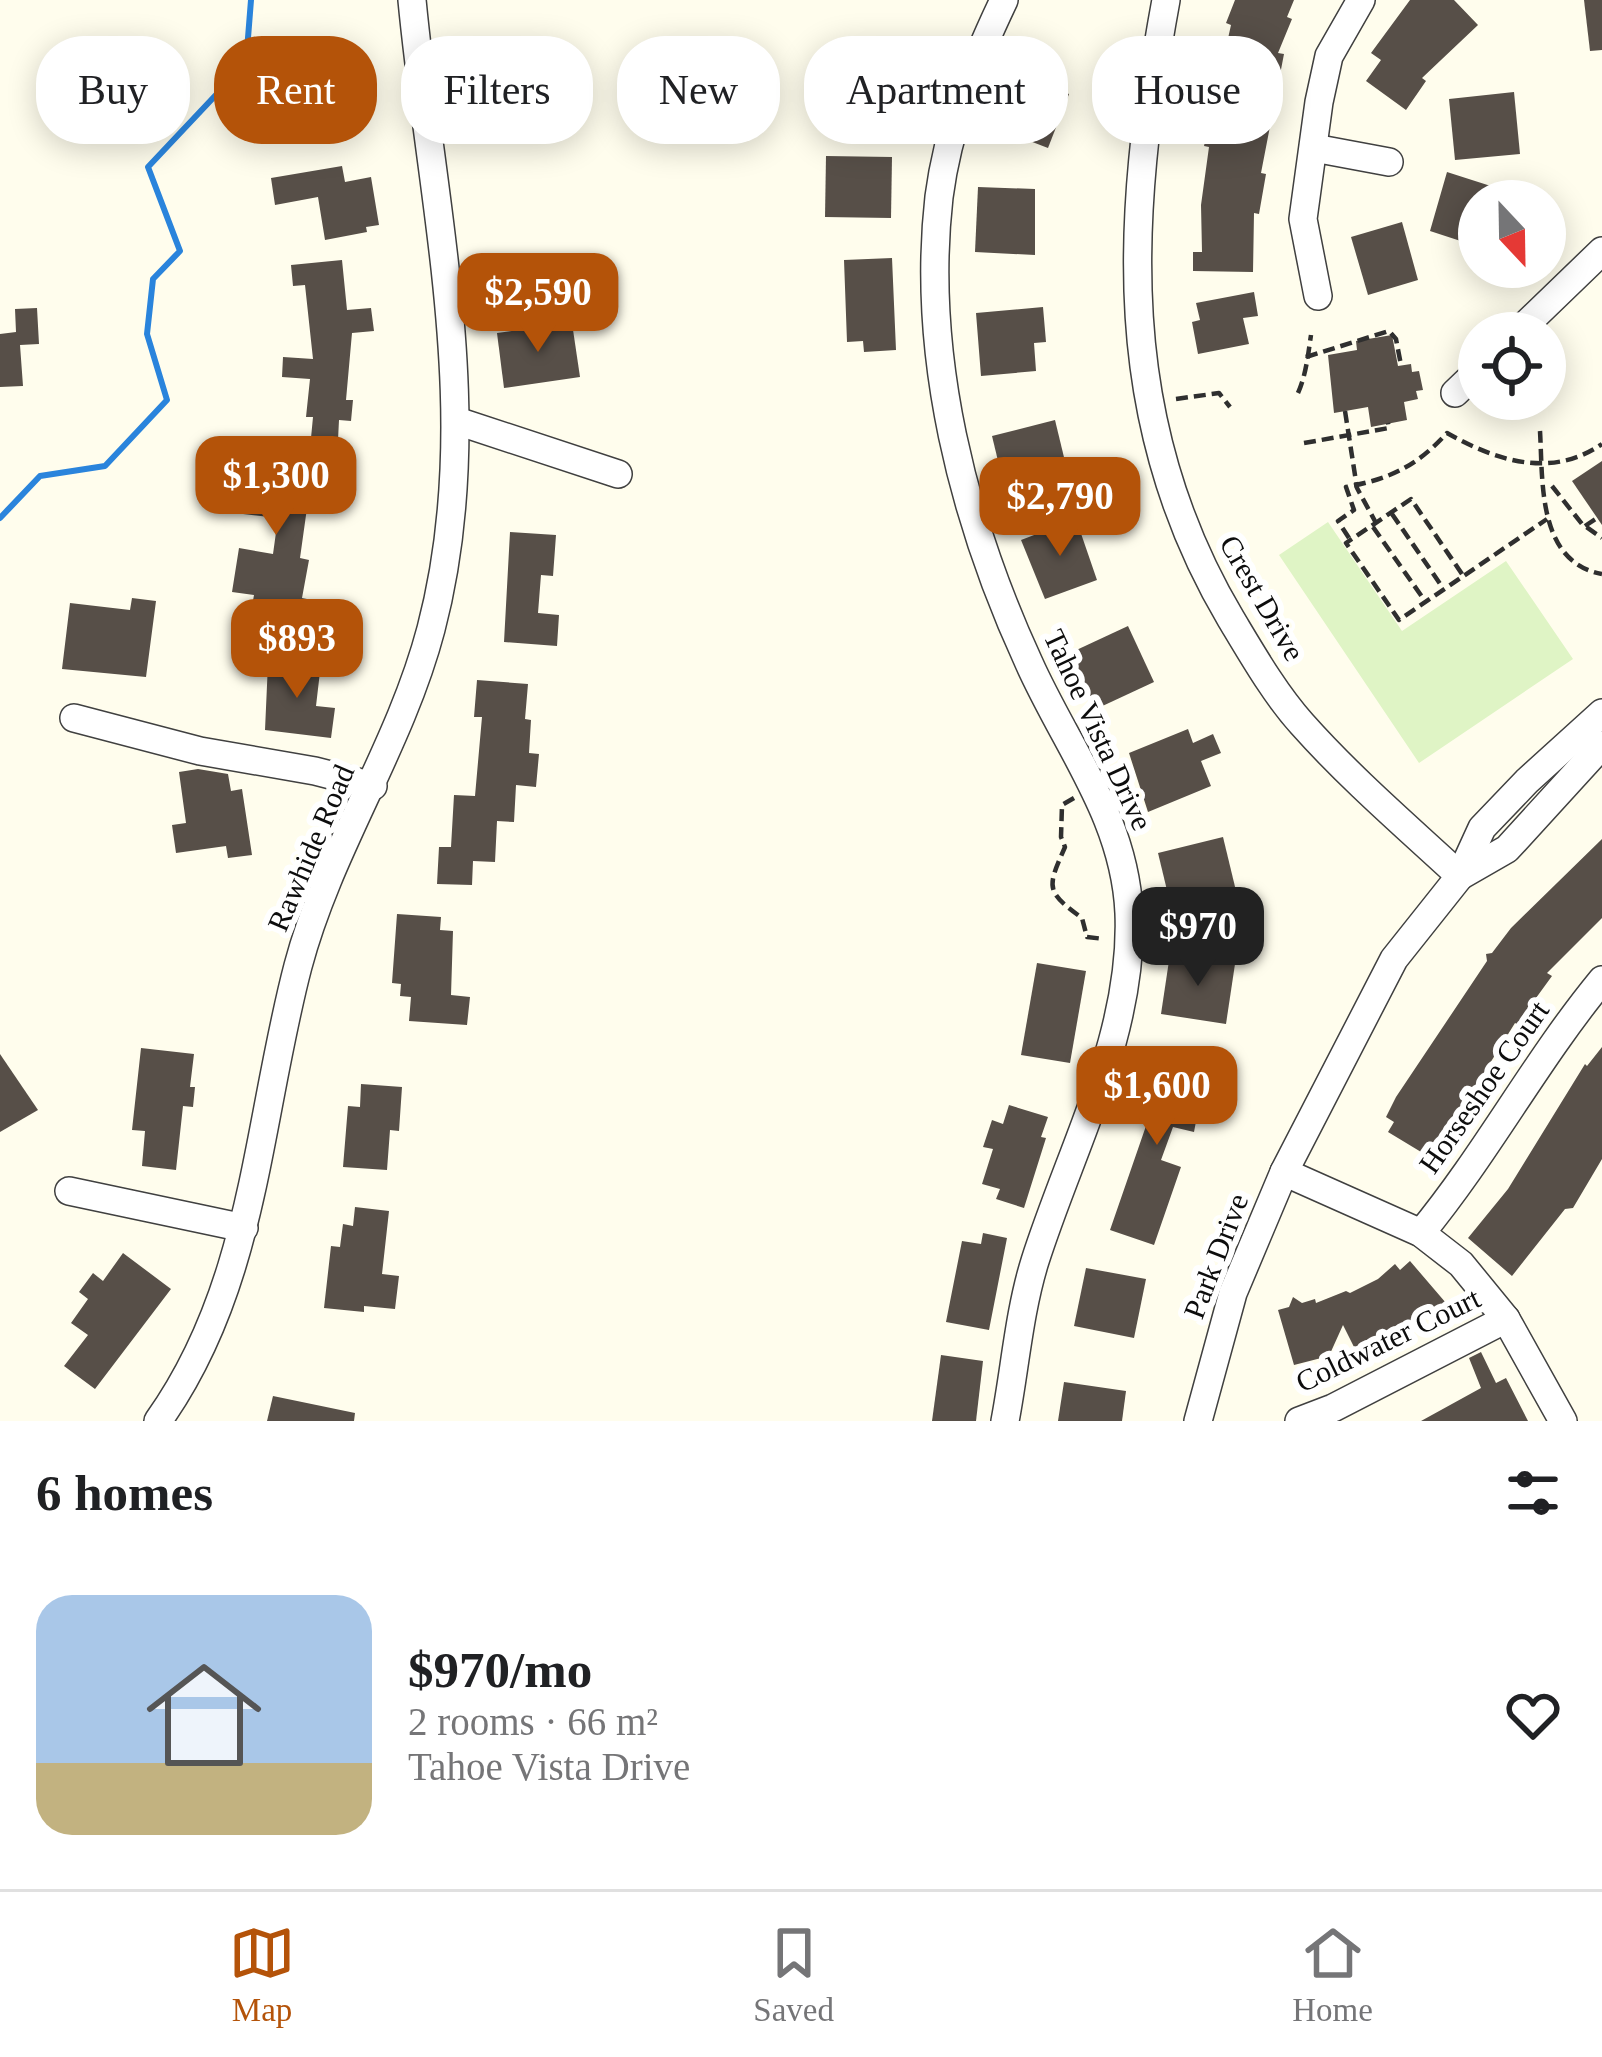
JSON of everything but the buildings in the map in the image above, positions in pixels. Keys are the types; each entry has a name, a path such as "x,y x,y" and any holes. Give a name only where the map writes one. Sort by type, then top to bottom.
{"street":[{"name":"Rawhide Road","path":"158,1421 204,1344 229,1287 298,968 325,888 418,675 452,525 457,421 453,344 412,0"},
{"name":"Tahoe Vista Drive","path":"1004,0 971,70 940,194 934,281 940,358 956,453 1004,605 1030,668 1097,792 1120,850 1129,911 1127,972 1112,1041 1034,1266 1005,1421"},
{"name":"Crest Drive","path":"1166,0 1144,144 1135,249 1147,404 1179,512 1204,575 1300,722 1460,876"},
{"path":"1318,296 1306,254 1303,219 1329,56 1360,0"},
{"path":"1314,148 1389,162"},
{"path":"1539,312 1602,251"},
{"path":"1454,393 1458,389"},
{"path":"457,421 618,474"},
{"name":"Park Drive","path":"1198,1421 1233,1293 1284,1172 1394,959 1460,876 1482,828 1602,713"},
{"path":"74,718 200,751 373,786"},
{"name":"Park Drive","path":"1460,876 1507,849 1602,745"},
{"name":"Horseshoe Court","path":"1421,1233 1508,1116 1557,1034 1602,980"},
{"path":"1284,1172 1421,1233 1461,1264 1507,1319 1563,1421"},
{"path":"69,1191 244,1228"},
{"name":"Coldwater Court","path":"1299,1421 1507,1319"}],"path":[{"path":"1306,357 1389,331 1396,339 1401,365"},
{"path":"1298,393 1311,335"},
{"path":"1147,404 1219,393 1230,407"},
{"path":"1345,411 1365,508 1425,602"},
{"path":"1304,442 1389,428 1388,423"},
{"path":"1540,431 1547,519 1567,554 1578,565 1602,574"},
{"path":"1351,540 1338,521 1354,510 1346,487 1389,478 1411,467 1448,433 1503,459 1542,463 1584,457 1602,444"},
{"path":"1552,487 1585,526 1602,538"},
{"path":"1462,574 1411,499 1346,543 1399,620 1547,519"},
{"path":"1391,512 1443,588"},
{"path":"1585,526 1598,518"},
{"path":"1097,792 1062,805 1064,847 1051,872 1054,895 1082,917 1087,937 1129,938"}],"green space":[{"path":"1328,522 1402,631 1506,561 1573,659 1419,763 1279,555"}],"waterway":[{"path":"0,518 40,476 105,466 167,400 147,334 153,279 180,251 148,167 246,63 251,0"}]}
